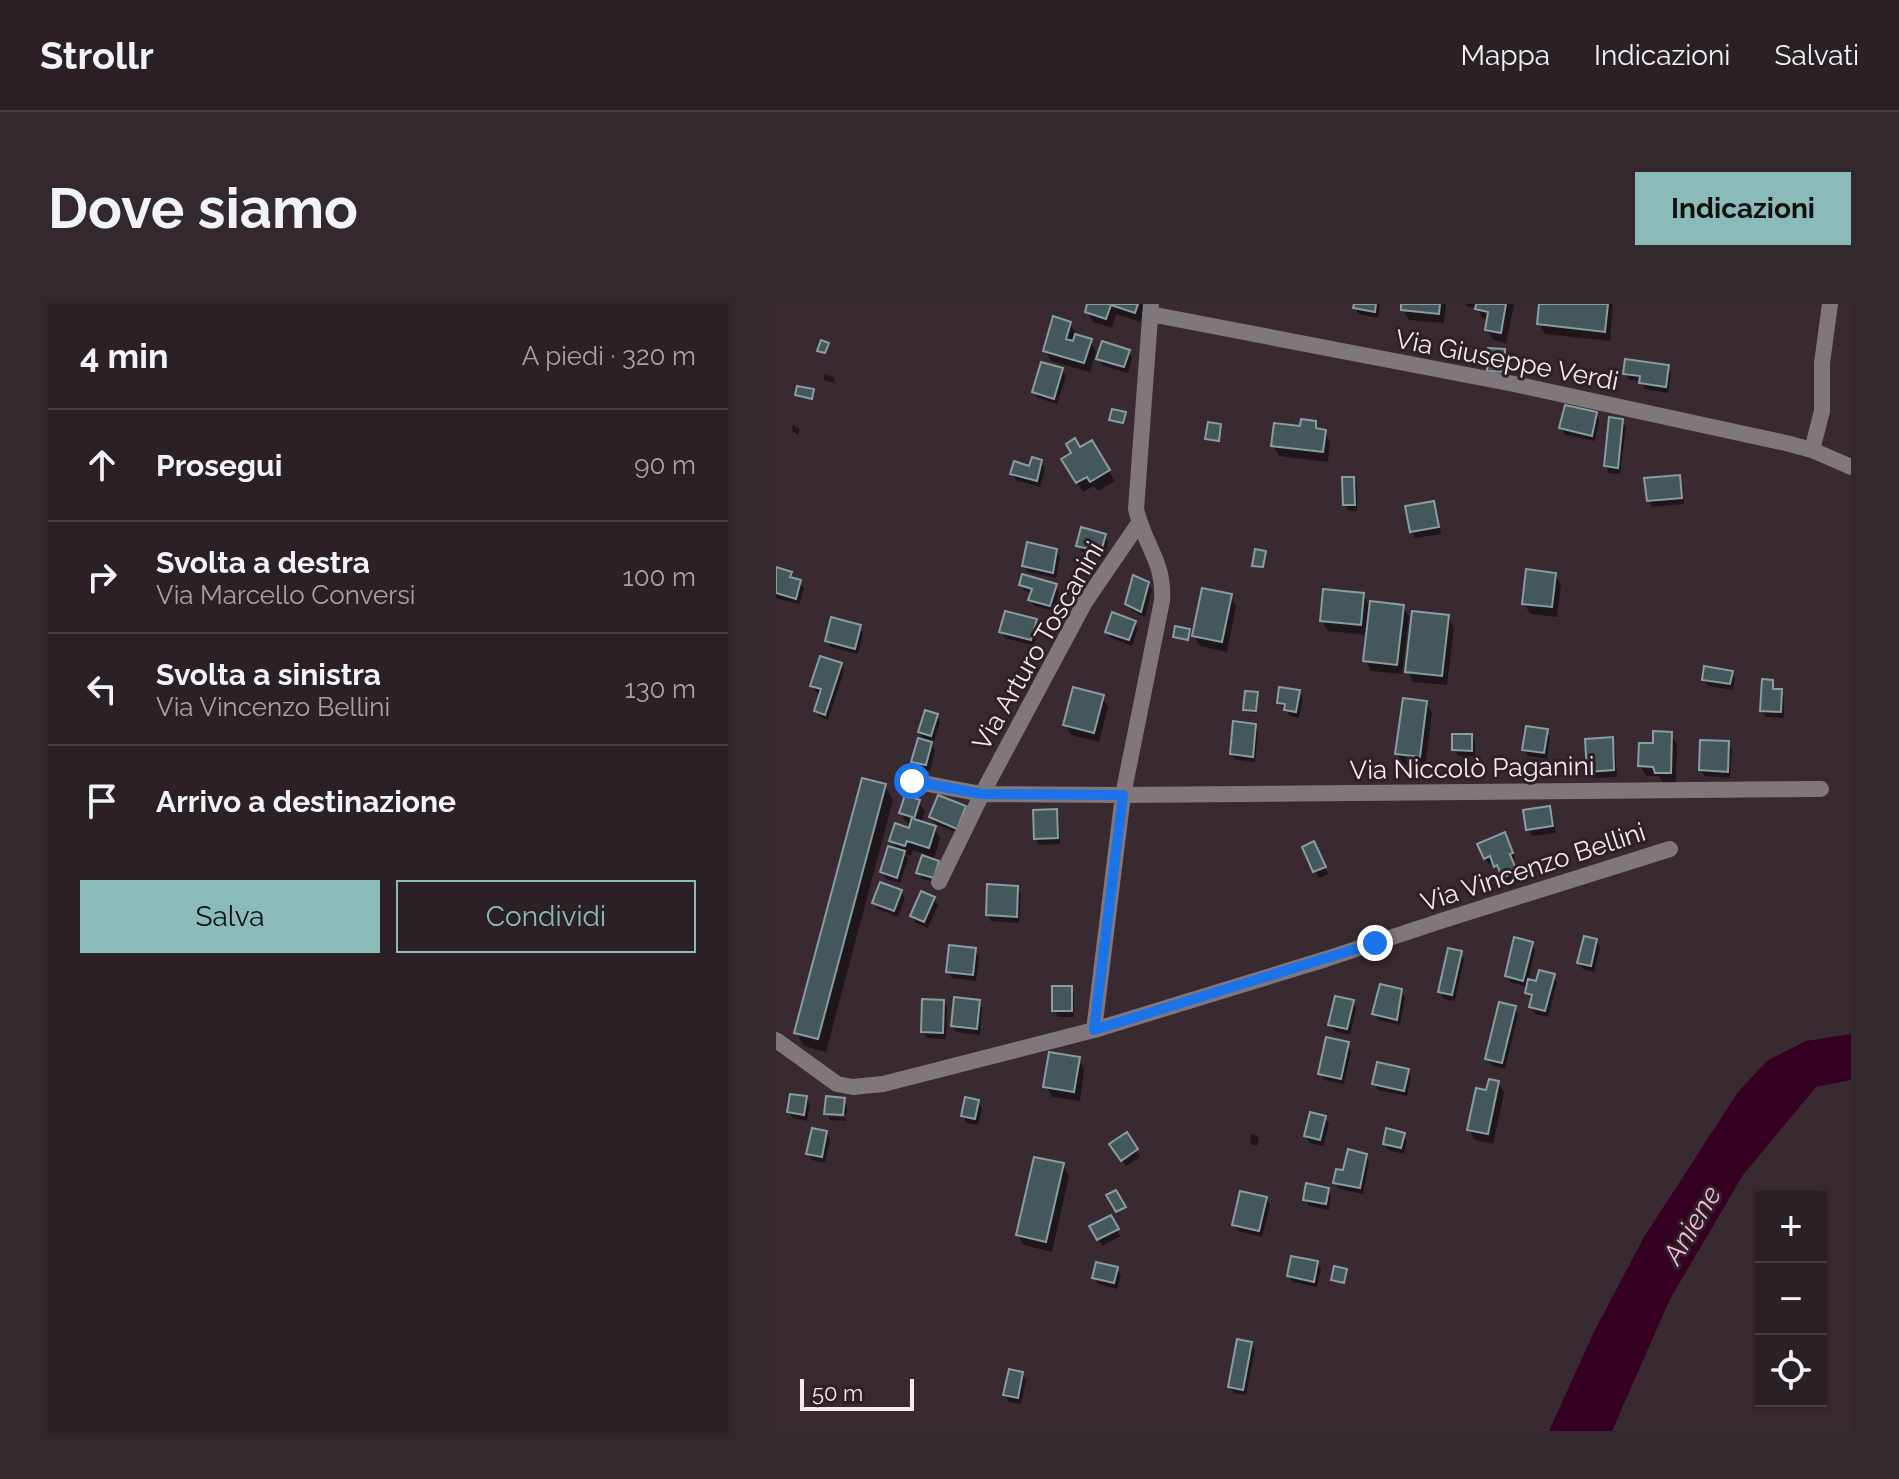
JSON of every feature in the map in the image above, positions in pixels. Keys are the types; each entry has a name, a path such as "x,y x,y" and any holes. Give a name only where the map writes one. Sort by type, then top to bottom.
{"street":[{"path":"1812,450 1822,411 1822,363 1830,304"},
{"path":"1094,1030 1123,795 1162,601 1159,567 1139,523 1135,496 1150,309"},
{"name":"Via Giuseppe Verdi","path":"1150,309 1514,384 1812,450 1851,467"},
{"name":"Via Arturo Toscanini","path":"939,882 982,794 1085,602 1139,523"},
{"name":"Via Niccolò Paganini","path":"912,781 982,794 1821,789"},
{"name":"Via Vincenzo Bellini","path":"776,1040 830,1080 846,1087 883,1084 1094,1030 1670,849"}],"water":[{"name":"Aniene","path":"1851,1034 1851,1080 1816,1087 1743,1175 1670,1299 1612,1431 1549,1431 1594,1332 1644,1237 1738,1092 1767,1061 1806,1041"}],"building":[{"path":"1087,304 1138,304 1135,313 1111,305 1106,319 1085,312"},
{"path":"1354,304 1376,304 1375,312 1353,308"},
{"path":"1401,304 1440,304 1439,314 1401,310"},
{"path":"1476,304 1506,304 1501,333 1485,330 1488,312 1475,309"},
{"path":"1539,304 1608,304 1605,332 1537,324"},
{"path":"1053,316 1071,322 1066,339 1073,341 1075,334 1092,339 1084,363 1043,351"},
{"path":"821,340 829,343 825,353 817,351"},
{"path":"1102,341 1130,350 1124,367 1096,359"},
{"path":"1488,348 1505,349 1504,372 1487,371"},
{"path":"1625,359 1669,365 1666,387 1639,383 1640,376 1623,374"},
{"path":"1041,362 1063,368 1054,399 1032,392"},
{"path":"797,386 814,389 812,399 795,395"},
{"path":"1565,405 1597,412 1592,436 1559,428"},
{"path":"1112,409 1126,412 1123,423 1109,420"},
{"path":"1609,417 1623,419 1618,468 1604,466"},
{"path":"1301,419 1316,421 1316,428 1326,430 1323,452 1271,446 1274,423 1300,426"},
{"path":"1208,422 1221,424 1219,441 1205,439"},
{"path":"1075,438 1080,447 1092,440 1110,470 1090,482 1087,477 1076,483 1061,459 1071,453 1066,444"},
{"path":"1032,457 1042,460 1037,481 1010,474 1014,461 1029,466"},
{"path":"1680,475 1682,498 1647,501 1644,478"},
{"path":"1342,477 1354,477 1355,505 1343,505"},
{"path":"1434,501 1439,527 1410,532 1405,506"},
{"path":"1081,527 1106,534 1101,552 1076,546"},
{"path":"1027,542 1057,549 1053,573 1022,566"},
{"path":"1255,549 1266,551 1263,567 1252,566"},
{"path":"776,567 792,572 790,577 801,580 796,599 776,593"},
{"path":"1526,569 1556,573 1552,607 1522,604"},
{"path":"1022,574 1057,584 1050,606 1028,600 1032,589 1019,585"},
{"path":"1133,575 1149,582 1141,612 1125,604"},
{"path":"1202,588 1232,594 1222,642 1192,636"},
{"path":"1323,589 1364,593 1361,625 1320,621"},
{"path":"1370,601 1404,605 1397,665 1363,661"},
{"path":"1005,611 1037,619 1031,640 999,632"},
{"path":"1412,611 1449,615 1442,676 1405,672"},
{"path":"1112,612 1136,621 1129,640 1105,632"},
{"path":"831,617 861,625 855,649 825,641"},
{"path":"1175,626 1190,629 1188,640 1173,637"},
{"path":"820,656 842,663 825,715 814,711 821,689 810,686"},
{"path":"1704,666 1733,671 1730,684 1702,680"},
{"path":"1762,679 1773,680 1773,689 1782,689 1781,712 1760,711"},
{"path":"1073,687 1104,695 1094,733 1063,725"},
{"path":"1279,687 1300,690 1296,712 1284,710 1285,704 1277,703"},
{"path":"1245,691 1258,692 1256,711 1243,710"},
{"path":"1403,698 1427,701 1420,757 1395,754"},
{"path":"925,710 938,714 931,736 918,732"},
{"path":"1233,721 1256,724 1253,757 1230,754"},
{"path":"1526,726 1548,729 1544,753 1522,750"},
{"path":"1653,731 1672,732 1671,773 1655,773 1653,767 1638,766 1639,743 1653,743"},
{"path":"1452,734 1472,734 1472,751 1452,750"},
{"path":"1613,737 1614,770 1587,772 1585,739"},
{"path":"918,738 932,742 926,765 911,762"},
{"path":"1700,740 1729,741 1728,772 1699,770"},
{"path":"862,778 886,784 818,1039 794,1033"},
{"path":"905,795 920,800 914,819 936,826 929,848 907,841 905,846 889,841 895,823 909,828 912,817 899,813"},
{"path":"938,795 966,806 957,829 929,817"},
{"path":"1550,806 1553,826 1526,830 1523,810"},
{"path":"1057,809 1058,838 1034,839 1033,810"},
{"path":"1505,832 1517,872 1502,878 1497,865 1494,867 1490,856 1484,859 1477,844"},
{"path":"1314,841 1326,867 1313,872 1302,847"},
{"path":"888,846 905,851 897,878 880,872"},
{"path":"922,855 939,861 934,878 916,873"},
{"path":"880,882 902,890 894,911 872,903"},
{"path":"987,884 1018,886 1017,917 986,915"},
{"path":"921,891 935,897 924,922 910,916"},
{"path":"1584,936 1597,939 1591,966 1577,963"},
{"path":"1514,937 1533,942 1523,981 1505,976"},
{"path":"949,945 976,948 973,975 946,972"},
{"path":"1448,948 1462,951 1452,995 1438,992"},
{"path":"1539,970 1555,974 1545,1011 1529,1007 1532,995 1525,993 1528,979 1536,981"},
{"path":"1380,984 1402,989 1397,1020 1372,1014"},
{"path":"1052,986 1072,986 1072,1011 1052,1011"},
{"path":"1335,996 1354,1000 1347,1029 1328,1025"},
{"path":"954,997 980,1000 977,1029 951,1026"},
{"path":"922,999 944,1000 943,1033 921,1032"},
{"path":"1499,1002 1516,1006 1502,1063 1485,1059"},
{"path":"1326,1037 1349,1042 1341,1079 1318,1074"},
{"path":"1049,1052 1080,1057 1074,1092 1043,1087"},
{"path":"1377,1062 1409,1069 1404,1091 1372,1084"},
{"path":"1489,1079 1499,1081 1488,1134 1467,1130 1476,1088 1486,1090"},
{"path":"790,1094 807,1096 804,1115 787,1112"},
{"path":"826,1096 845,1098 843,1115 824,1114"},
{"path":"965,1097 979,1100 975,1119 961,1116"},
{"path":"1310,1112 1326,1116 1320,1140 1304,1136"},
{"path":"812,1128 827,1131 822,1157 806,1154"},
{"path":"1386,1128 1405,1133 1401,1148 1383,1144"},
{"path":"1127,1132 1138,1149 1121,1161 1109,1144"},
{"path":"1348,1149 1367,1154 1360,1188 1333,1183 1336,1169 1343,1170"},
{"path":"1034,1157 1064,1163 1046,1242 1016,1235"},
{"path":"1306,1183 1329,1188 1326,1204 1303,1200"},
{"path":"1116,1190 1126,1207 1116,1212 1106,1195"},
{"path":"1240,1191 1267,1197 1259,1231 1232,1225"},
{"path":"1111,1215 1119,1229 1097,1240 1089,1226"},
{"path":"1291,1256 1318,1261 1314,1282 1287,1276"},
{"path":"1096,1262 1118,1267 1114,1283 1092,1278"},
{"path":"1334,1266 1347,1269 1344,1283 1331,1280"},
{"path":"1237,1339 1252,1342 1243,1390 1228,1387"},
{"path":"1009,1369 1023,1372 1018,1398 1003,1395"}],"route":[{"path":"912,781 982,794 1123,795 1094,1030 1375,943"}]}
